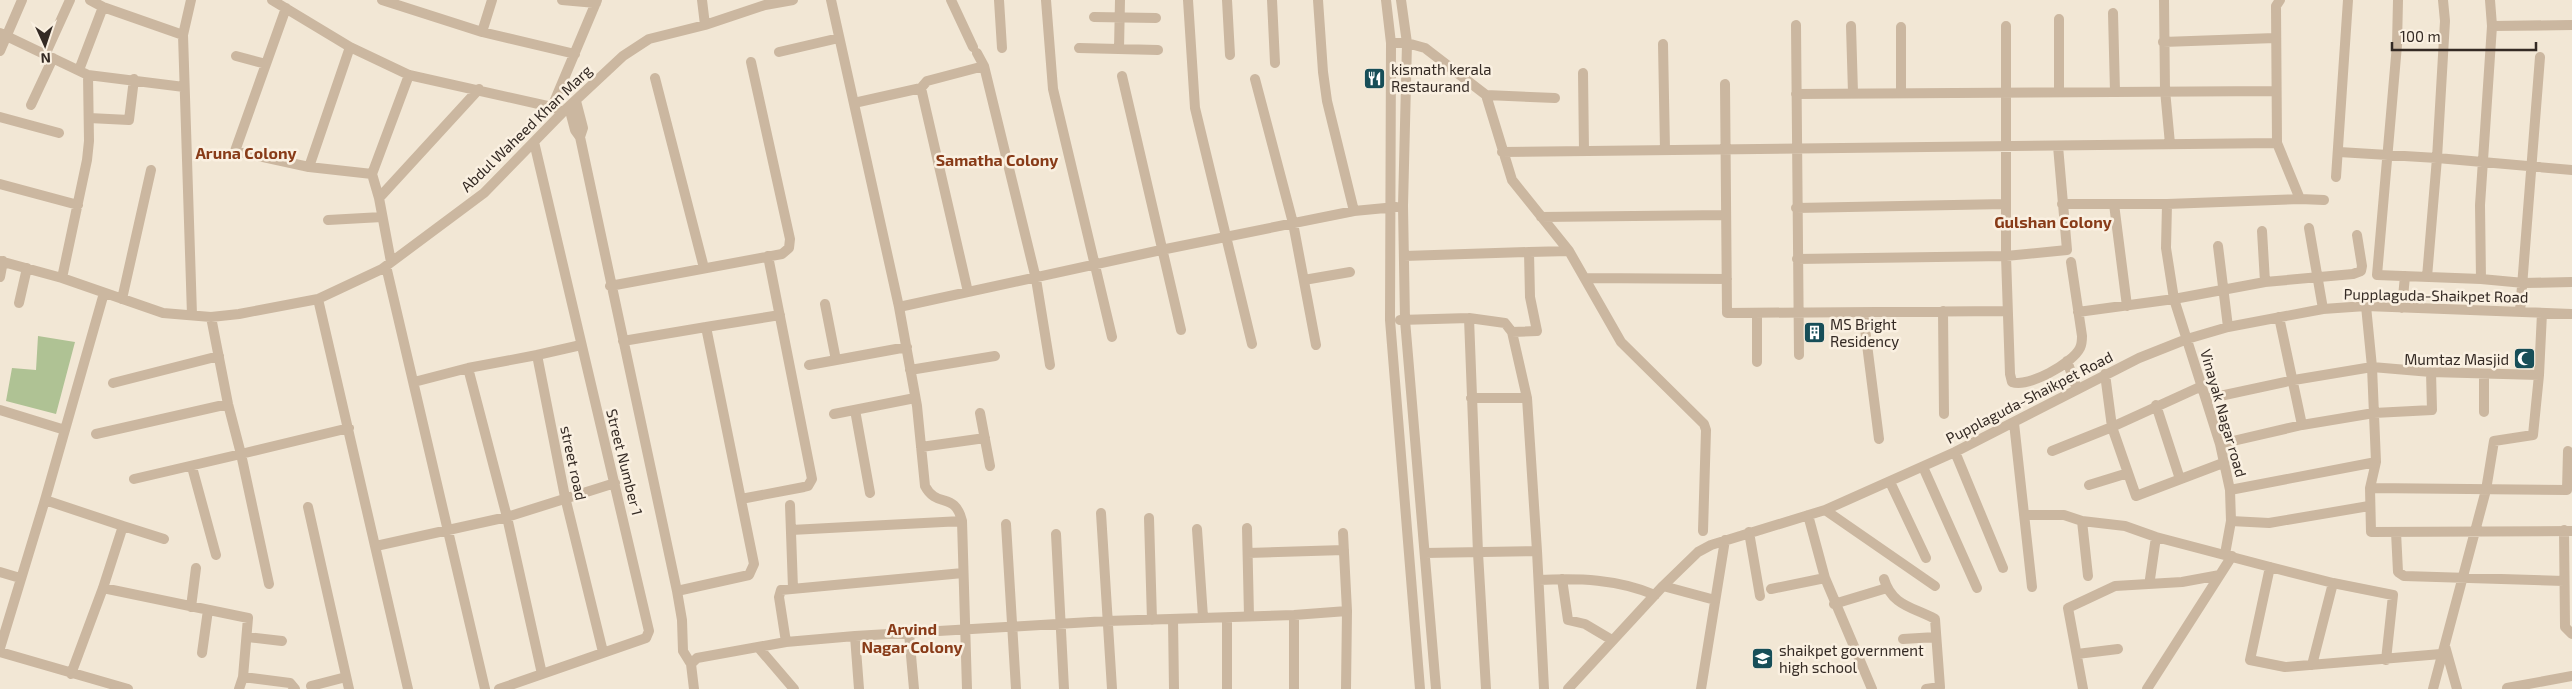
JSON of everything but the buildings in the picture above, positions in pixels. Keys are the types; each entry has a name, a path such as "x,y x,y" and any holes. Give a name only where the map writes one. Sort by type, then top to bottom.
{"street":[{"path":"0,52 4,34 22,0"},
{"path":"31,105 70,0"},
{"path":"90,0 103,8 183,35"},
{"path":"192,0 183,35 192,315"},
{"path":"272,0 350,47 409,76 552,107 569,107 575,130 580,137 610,286 677,591 682,620 682,651 691,664 694,689"},
{"path":"382,0 482,32 575,54"},
{"path":"482,32 492,0"},
{"path":"552,107 596,1 562,0"},
{"path":"702,0 705,25"},
{"name":"Abdul Waheed Khan Marg","path":"1,261 62,278 163,312 211,317 264,311 318,299 388,264 484,192 623,56 649,39 705,25 764,2 793,0"},
{"path":"831,0 907,347 924,477 929,493 937,498 953,503 959,509 962,522 967,689"},
{"path":"951,0 984,66 1036,278 1050,365"},
{"path":"999,0 1002,48"},
{"path":"1046,0 1053,89 1112,336"},
{"path":"1119,49 1120,0"},
{"path":"1188,0 1195,108 1252,344"},
{"path":"1227,0 1230,54"},
{"path":"1272,0 1275,64"},
{"path":"1318,0 1327,102 1354,211"},
{"path":"1386,0 1391,43 1390,320 1420,689"},
{"path":"1401,0 1407,43 1403,206 1406,320 1436,689"},
{"path":"2164,0 2163,42 2170,144"},
{"path":"2280,0 2276,6 2275,38 2277,143 2300,199"},
{"path":"2336,177 2348,0"},
{"path":"2398,0 2397,45 2377,276 2481,279 2524,283 2572,282"},
{"path":"2427,277 2437,158 2445,21 2443,0"},
{"path":"2481,279 2480,205 2492,26 2490,0"},
{"path":"62,278 78,205 89,141 89,118 84,73 103,8"},
{"path":"286,8 235,151 309,167 372,174"},
{"path":"2113,13 2115,92"},
{"path":"1094,17 1156,18"},
{"path":"2059,19 2059,92"},
{"path":"1796,25 1796,208 1799,355"},
{"path":"2492,26 2572,25"},
{"path":"1851,26 1852,93"},
{"path":"2006,26 2006,256 2007,311 2012,382 2019,385 2045,375 2067,361 2082,346 2071,262"},
{"path":"1901,27 1901,92"},
{"path":"4,34 84,73 184,87"},
{"path":"778,52 839,38"},
{"path":"2163,42 2275,38"},
{"path":"1391,43 1407,43 1425,48 1486,95 1555,98"},
{"path":"1663,44 1665,150"},
{"path":"309,167 350,47"},
{"path":"1079,48 1158,50"},
{"path":"236,56 266,64"},
{"path":"2520,312 2524,283 2540,57"},
{"path":"610,286 786,252 791,244 750,62"},
{"path":"854,103 921,88 927,81 984,66"},
{"path":"1583,73 1584,151"},
{"path":"409,76 372,174 380,198 388,264 485,689"},
{"path":"1122,76 1181,330"},
{"path":"655,78 704,268"},
{"path":"89,118 129,120 134,79"},
{"path":"1255,79 1293,223 1316,345"},
{"path":"1725,84 1727,313 1798,314 2007,311"},
{"path":"921,88 968,292"},
{"path":"380,198 479,90"},
{"path":"1796,94 2165,90 2276,91"},
{"path":"1486,95 1512,180 1569,251 1621,342 1704,424 1706,430 1703,531"},
{"path":"0,117 60,133"},
{"name":"Street Number 1","path":"499,689 646,638 649,631 534,142"},
{"path":"1502,152 2277,143"},
{"path":"1797,260 2006,256 2067,250 2058,146"},
{"path":"2339,152 2388,154 2572,170"},
{"path":"122,299 151,170"},
{"path":"0,184 78,205"},
{"path":"2062,204 2167,204 2300,199 2324,200"},
{"path":"1796,208 2006,204"},
{"path":"2114,204 2127,306"},
{"name":"Vinayak Nagar road","path":"2167,204 2166,248 2174,299 2220,444 2230,490 2229,555"},
{"path":"899,307 1293,223 1354,211 1403,206"},
{"path":"1541,217 1726,214"},
{"path":"328,220 382,218"},
{"path":"2310,228 2323,309"},
{"path":"2262,231 2265,282"},
{"path":"2078,312 2174,299 2265,282 2319,278 2361,271 2357,235"},
{"path":"2218,246 2228,328"},
{"path":"1404,256 1569,251"},
{"path":"1512,332 1537,331 1530,297 1529,252"},
{"path":"741,499 808,486 812,479 768,256"},
{"path":"0,277 1,261"},
{"path":"19,303 27,268"},
{"path":"1304,280 1350,272"},
{"path":"2402,308 2405,276"},
{"path":"1586,278 1726,279"},
{"path":"0,648 45,500 104,293"},
{"path":"318,299 408,689"},
{"path":"825,304 836,360"},
{"path":"2366,306 2372,367 2376,462 2370,488 2369,506 2372,532 2568,530 2564,581 2565,627 2572,634"},
{"name":"Pupplaguda-Shaikpet Road","path":"1568,689 1662,586 1698,552 1748,532 1825,510 1890,482 2014,423 2105,374 2187,338 2323,309 2366,306 2572,314"},
{"path":"1943,311 1944,414"},
{"path":"1863,313 1879,439"},
{"path":"2433,689 2486,490 2494,441 2533,435 2539,375 2542,313"},
{"path":"1757,314 1757,362"},
{"path":"623,341 780,315"},
{"path":"211,317 228,404 241,454 269,584"},
{"path":"2279,317 2294,380 2302,425"},
{"path":"1390,320 1469,318 1505,323 1512,332 1527,398 1544,689"},
{"path":"1469,318 1478,553 1486,689"},
{"path":"677,591 749,575 754,564 706,327"},
{"path":"414,382 470,373 581,345"},
{"path":"809,365 907,347"},
{"name":"street road","path":"536,355 565,497 603,652"},
{"path":"113,383 219,356"},
{"path":"910,370 995,356"},
{"path":"2067,361 2077,389"},
{"path":"2206,399 2294,380 2372,367 2431,372 2539,375"},
{"path":"2220,444 2302,425 2374,413 2432,410 2431,372"},
{"path":"470,373 507,517 542,674"},
{"path":"2105,374 2112,427 2136,496 2224,462"},
{"path":"2484,374 2484,412"},
{"path":"2052,451 2112,427 2202,386"},
{"path":"834,414 915,398"},
{"path":"1471,398 1527,398"},
{"path":"96,434 228,404"},
{"path":"2156,406 2180,479"},
{"path":"0,410 65,430"},
{"path":"856,410 870,493"},
{"path":"980,413 990,466"},
{"path":"2014,423 2032,588"},
{"path":"134,478 192,467 349,428"},
{"path":"921,447 985,438"},
{"path":"2370,488 2567,490 2568,451"},
{"path":"1955,452 2003,568"},
{"path":"2230,490 2376,462"},
{"path":"192,467 216,555"},
{"path":"1923,467 1978,588"},
{"path":"2088,486 2128,473"},
{"path":"1890,482 1926,558"},
{"path":"376,546 507,517 614,483"},
{"path":"45,500 164,539"},
{"path":"790,505 793,588"},
{"path":"2231,521 2269,523 2369,506"},
{"path":"308,507 349,689"},
{"path":"1825,510 1935,586"},
{"path":"1101,513 1112,689"},
{"path":"1808,515 1824,578 1872,689"},
{"path":"2024,515 2064,515 2082,521 2125,526 2156,537 2333,584 2393,595 2386,660"},
{"path":"1149,518 1152,620"},
{"path":"2082,521 2088,576"},
{"path":"791,530 962,522"},
{"path":"1006,524 1016,689"},
{"path":"71,674 103,588 123,526"},
{"path":"1247,528 1249,616"},
{"path":"1198,529 1203,617"},
{"path":"1748,532 1760,596"},
{"path":"2396,532 2398,572 2401,575 2564,581"},
{"path":"1343,533 1347,611 1346,689"},
{"path":"1056,534 1059,624 1064,689"},
{"path":"2150,579 2156,537"},
{"path":"1701,689 1725,540"},
{"path":"1248,553 1344,550"},
{"path":"1425,553 1537,551"},
{"path":"2147,689 2220,575 2229,555"},
{"path":"2270,567 2250,660 2285,667 2386,660 2443,650"},
{"path":"191,607 196,568"},
{"path":"0,572 20,578"},
{"path":"786,642 779,597 781,590 963,573"},
{"path":"2083,689 2068,608 2115,586 2182,582 2220,575"},
{"path":"1771,589 1824,578"},
{"path":"1539,580 1562,579 1614,583 1633,586 1655,595"},
{"path":"1562,579 1568,620 1585,624 1612,640"},
{"path":"1834,604 1886,584 1896,601 1935,619 1940,687 1932,689"},
{"path":"2312,665 2333,584"},
{"path":"1662,586 1716,600"},
{"path":"103,588 245,617 249,622 248,637 243,677 239,689"},
{"path":"202,653 208,610"},
{"path":"691,664 697,658 786,642 855,636 1107,621 1203,617 1227,618 1347,611"},
{"path":"1294,615 1294,689"},
{"path":"1227,618 1227,689"},
{"path":"1173,619 1174,689"},
{"path":"909,633 914,689"},
{"path":"855,636 858,689"},
{"path":"248,637 282,641"},
{"path":"1903,639 1936,637"},
{"path":"758,647 794,689"},
{"path":"2077,654 2118,649"},
{"path":"2443,650 2457,689"},
{"path":"0,652 128,689"},
{"path":"2506,689 2572,676"},
{"path":"243,677 290,683 295,689"},
{"path":"311,686 346,677"}],"green space":[{"path":"38,336 75,342 56,414 6,401 12,368 36,370"}],"place":[{"name":"kismath kerala Restaurand","path":"1375,78"},
{"name":"MS Bright Residency","path":"1814,333"},
{"name":"Mumtaz Masjid","path":"2525,359"},
{"name":"shaikpet government high school","path":"1763,659"}],"district":[{"name":"Aruna Colony","path":"246,152"},
{"name":"Samatha Colony","path":"997,159"},
{"name":"Gulshan Colony","path":"2053,221"},
{"name":"Arvind Nagar Colony","path":"912,637"}]}
